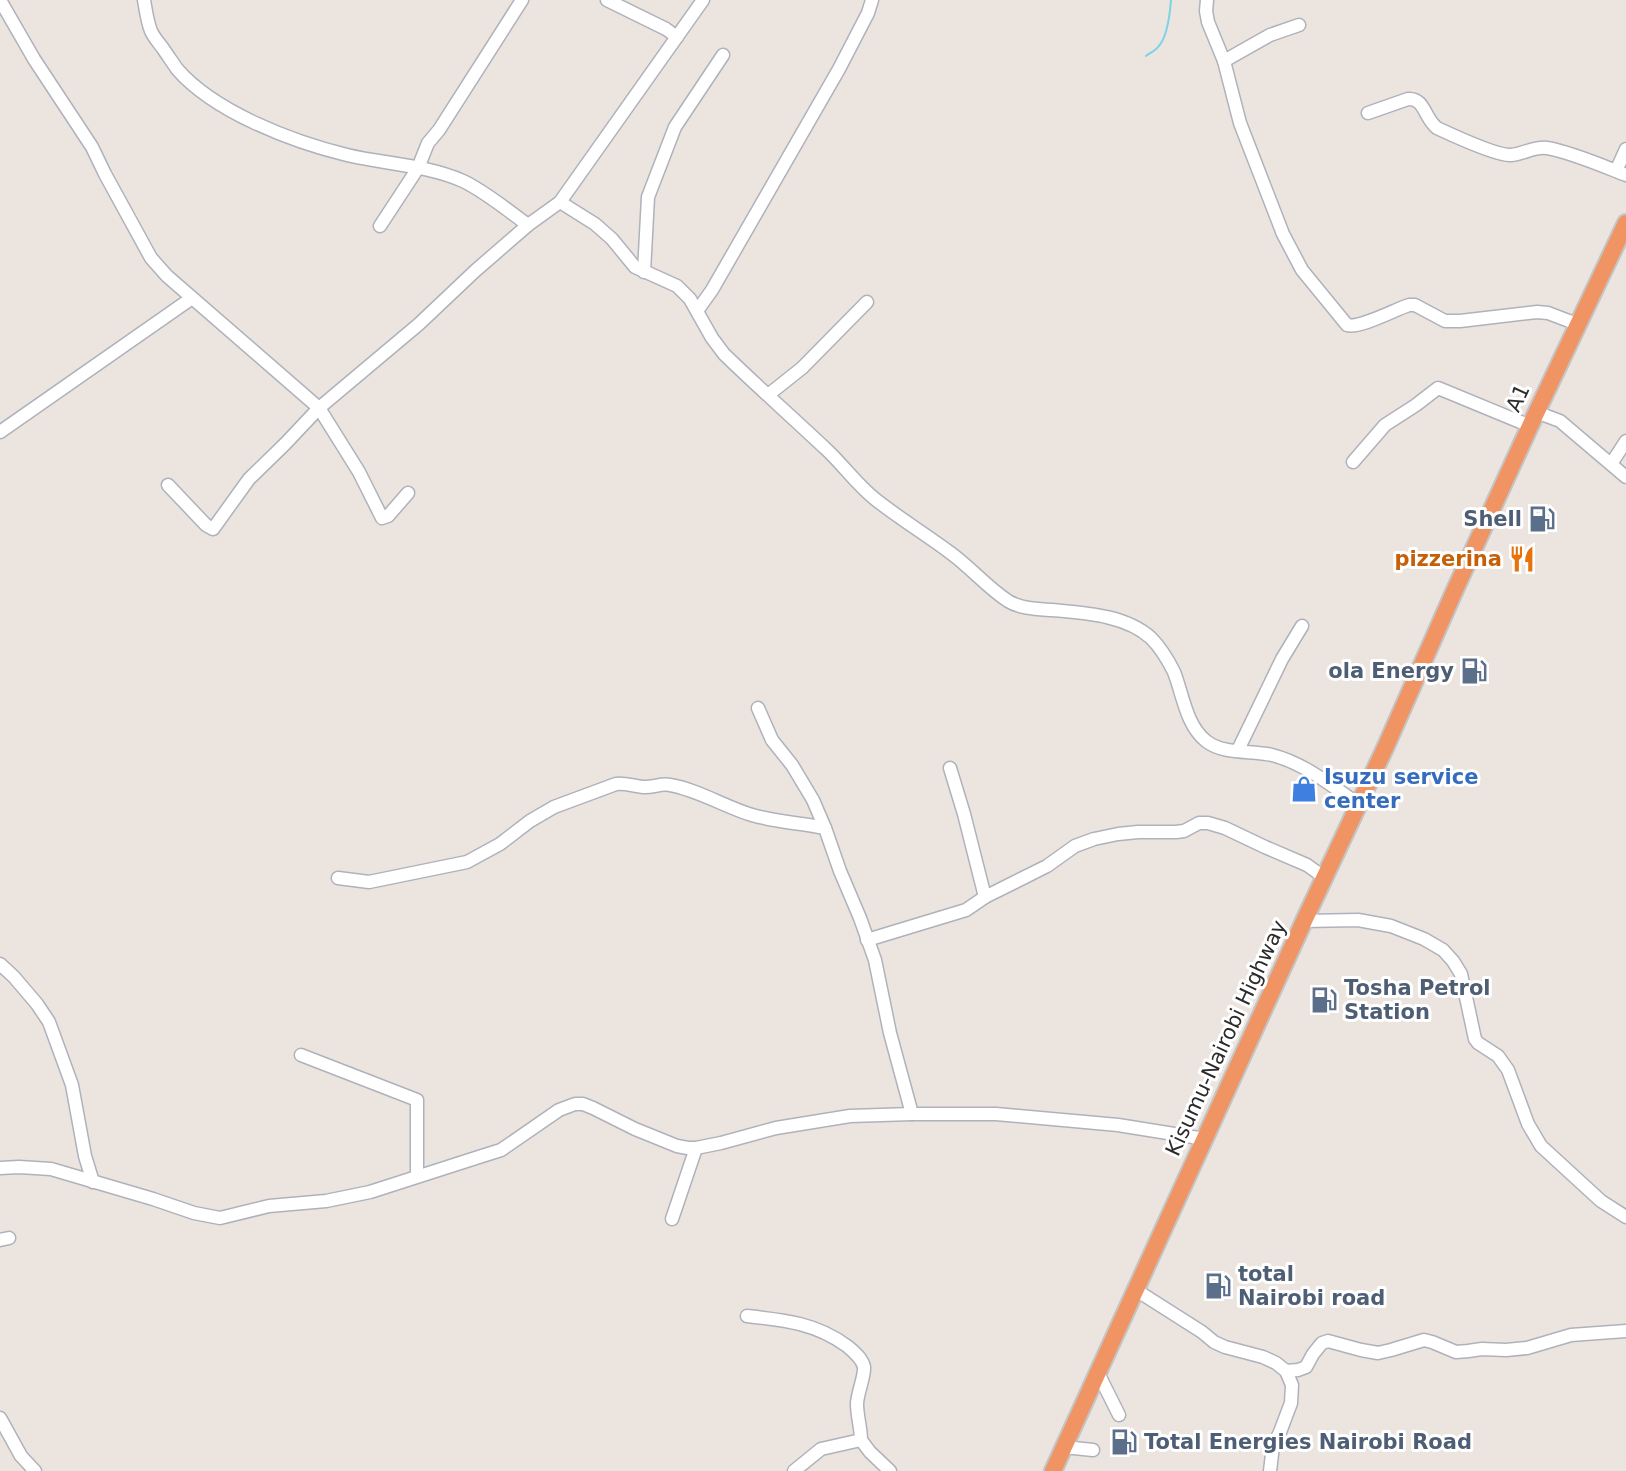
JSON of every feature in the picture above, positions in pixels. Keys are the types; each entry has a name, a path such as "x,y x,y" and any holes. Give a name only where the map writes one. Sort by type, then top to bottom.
{"highway":[{"name":"A1","path":"1441,624 1533,419 1626,223"},
{"name":"Kisumu-Nairobi Highway","path":"1053,1471 1441,624"}],"street":[{"path":"0,0 34,59 92,147 151,258 167,276 319,408 359,472 382,518 388,516 408,493"},
{"path":"144,0 152,32 178,70 202,91 240,117 300,141 347,155 418,168 463,181 528,225"},
{"path":"380,226 418,168 428,143 439,130 522,0"},
{"path":"607,0 666,29 677,37"},
{"path":"168,485 206,525 213,529 249,479 319,408 419,324 528,225 560,202 704,0"},
{"path":"697,311 712,290 839,69 868,13 872,0"},
{"path":"1207,0 1208,22 1224,61 1240,123 1283,234 1302,270 1347,325 1352,327 1361,325 1408,305 1415,305 1445,321 1537,312 1548,313 1577,324"},
{"path":"1224,61 1270,35 1299,25"},
{"path":"644,272 648,197 675,127 723,55"},
{"path":"1368,113 1414,99 1420,103 1430,122 1437,128 1494,152 1512,155 1539,147 1549,148 1621,173 1626,149"},
{"path":"560,202 595,224 612,239 635,267 677,286 690,299 724,354 831,454 860,486 953,555 1010,602 1029,608 1085,613 1131,625 1150,638 1163,653 1173,672 1188,714 1198,733 1206,741 1215,747 1273,755 1295,764 1358,804"},
{"path":"0,432 192,298"},
{"path":"768,395 802,368 867,302"},
{"path":"1353,462 1386,425 1438,388 1533,419 1560,421 1626,477"},
{"path":"1611,464 1626,441"},
{"path":"1238,750 1282,659 1302,626"},
{"path":"758,708 772,740 792,765 813,800 825,828 875,960 890,1033 912,1114"},
{"path":"950,768 985,897"},
{"path":"338,878 369,882 467,862 500,844 530,821 554,807 624,783 642,787 671,785 751,815 825,828"},
{"path":"867,940 966,910 985,897 1047,866 1075,846 1094,839 1138,832 1184,831 1199,823 1225,828 1307,865 1325,878"},
{"path":"1304,921 1358,920 1391,926 1424,939 1443,950 1461,974 1475,1039 1498,1056 1508,1070 1528,1124 1541,1146 1601,1201 1626,1217"},
{"path":"0,964 37,1004 49,1022 72,1085 85,1156 93,1182"},
{"path":"301,1055 417,1100 417,1176"},
{"path":"0,1168 51,1169 194,1213 220,1218 269,1206 370,1192 501,1150 559,1110 575,1104 593,1108 635,1129 677,1146 696,1148 776,1128 839,1118 912,1114 996,1114 1118,1125 1205,1139"},
{"path":"672,1219 696,1148"},
{"path":"1136,1290 1214,1342 1263,1357 1286,1371 1292,1385 1291,1403 1273,1446 1270,1471"},
{"path":"747,1316 789,1320 815,1328 857,1354 864,1367 857,1404 861,1440 890,1471"},
{"path":"1286,1371 1306,1368 1313,1354 1322,1343 1328,1341 1378,1353 1424,1340 1456,1352 1468,1352 1482,1349 1527,1348 1571,1335 1626,1331"},
{"path":"1098,1373 1119,1415"},
{"path":"0,1418 21,1456 35,1471"},
{"path":"794,1471 821,1449 861,1440"},
{"path":"1064,1447 1093,1450"}],"waterway":[{"path":"1146,56 1157,48 1164,38 1171,0"}],"place":[{"name":"Shell","path":"1542,519"},
{"name":"pizzerina","path":"1522,559"},
{"name":"ola Energy","path":"1474,671"},
{"name":"Isuzu service center","path":"1304,789"},
{"name":"Tosha Petrol Station","path":"1324,1000"},
{"name":"total Nairobi road","path":"1218,1286"},
{"name":"Total Energies Nairobi Road","path":"1124,1442"}]}
